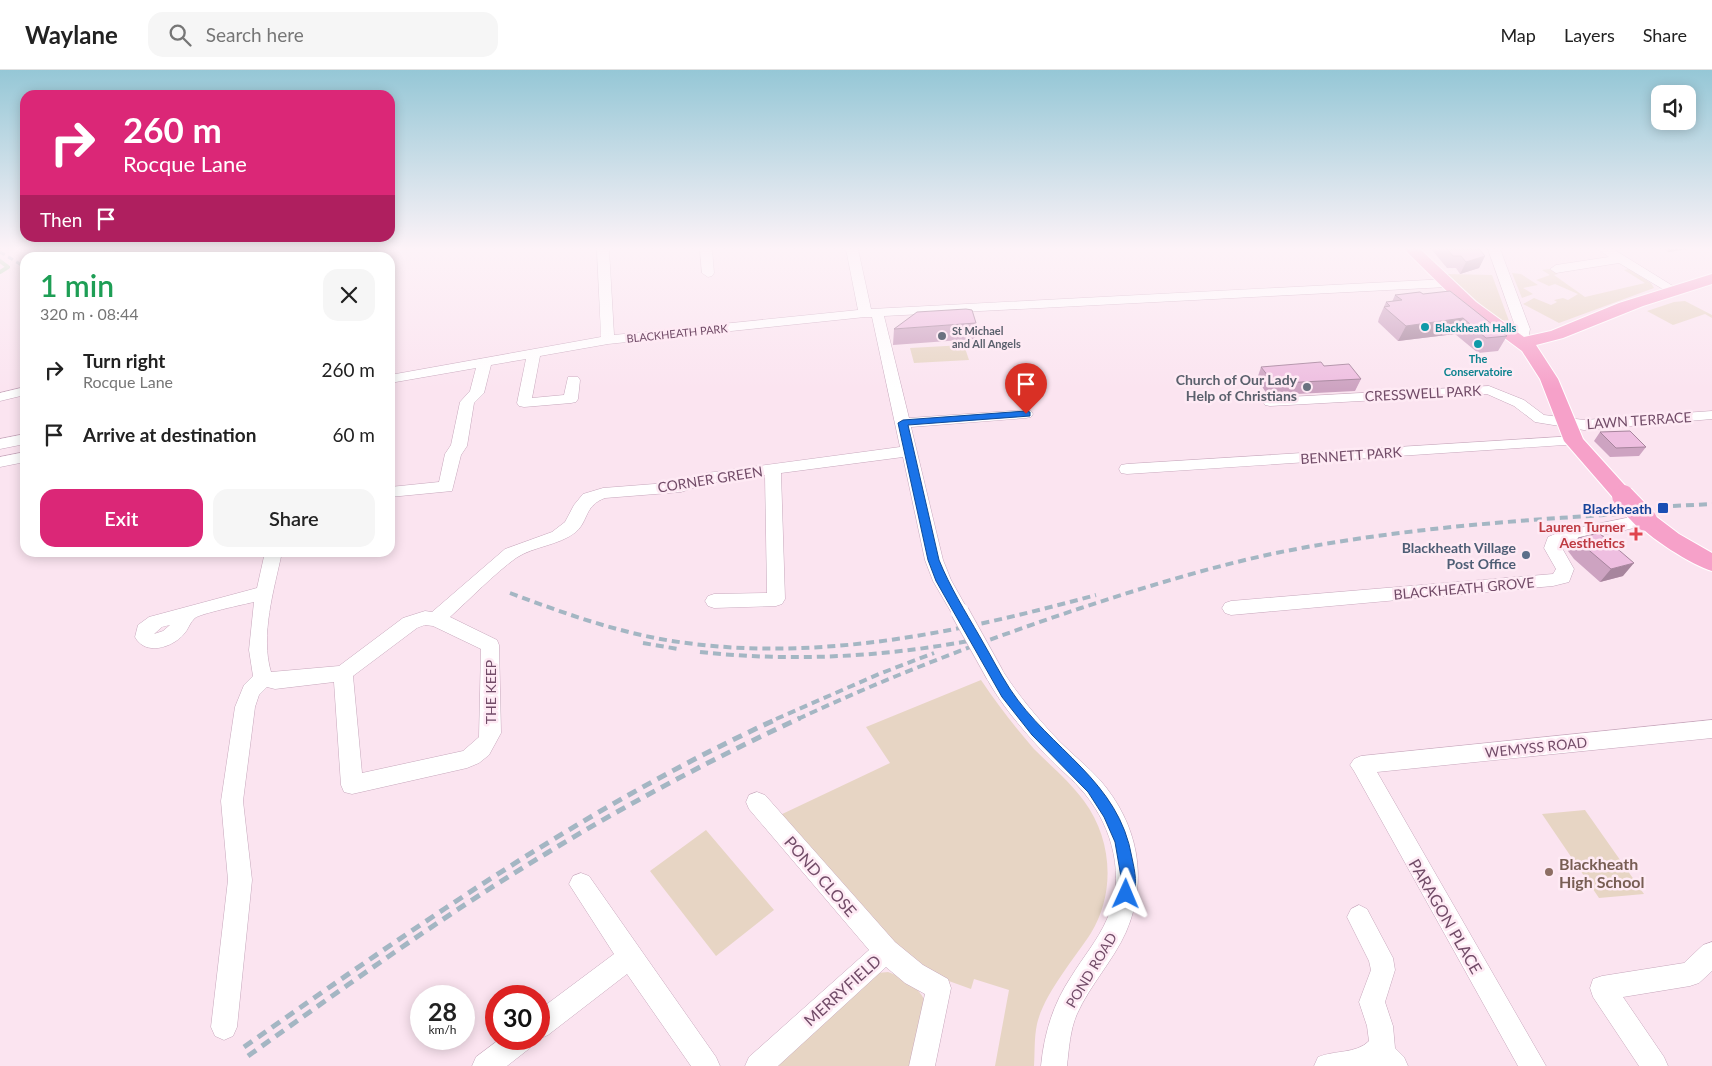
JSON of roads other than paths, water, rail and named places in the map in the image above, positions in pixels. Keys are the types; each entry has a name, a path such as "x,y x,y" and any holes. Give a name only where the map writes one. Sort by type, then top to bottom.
{"main road":[{"path":"1460,295 1470,305 1522,342 1544,370 1571,432 1623,496 1646,520 1671,539 1712,563"},
{"path":"1522,342 1547,338 1571,330 1613,311 1661,295"}],"street":[{"path":"606,295 608,340"},
{"name":"POND ROAD","path":"866,295 903,423 934,560 942,581 1006,694 1037,731 1093,788 1110,813 1122,842 1128,877 1124,910 1109,940 1069,1003 1060,1027 1054,1066"},
{"name":"BLACKHEATH PARK","path":"395,378 608,340 871,312 1199,295"},
{"path":"1511,295 1523,329 1522,342"},
{"path":"534,352 524,403 571,399 573,380"},
{"path":"395,492 446,487 453,454 459,446 467,402 477,393 485,361"},
{"name":"CRESSWELL PARK","path":"1270,402 1489,390 1519,403 1540,419 1571,432"},
{"path":"0,397 20,392"},
{"path":"903,423 1026,414"},
{"name":"LAWN TERRACE","path":"1571,432 1584,425 1712,415"},
{"name":"BENNETT PARK","path":"1127,470 1571,432"},
{"path":"0,444 20,440"},
{"name":"CORNER GREEN","path":"436,618 511,553 558,536 572,526 580,509 589,498 602,493 681,487 707,478 909,451"},
{"path":"0,462 20,458"},
{"path":"714,601 776,599 773,469"},
{"name":"BLACKHEATH GROVE","path":"1231,608 1552,580 1563,577 1565,569 1553,548 1554,541 1562,537 1646,520"},
{"path":"263,678 259,669 260,630 265,592 273,557"},
{"path":"188,613 265,592"},
{"path":"263,678 276,681 343,673 410,623 425,618 436,618"},
{"name":"THE KEEP","path":"343,673 352,785 467,759 480,752 488,743 491,733 490,645 436,618"},
{"path":"224,1027 240,880 232,801 245,707 251,691 263,678"},
{"name":"WEMYSS ROAD","path":"1360,765 1712,729"},
{"name":"PARAGON PLACE","path":"1360,765 1533,1066"},
{"name":"POND CLOSE","path":"757,802 886,951"},
{"path":"581,884 707,1066"},
{"path":"1327,1066 1378,1061 1383,1046 1380,1026 1372,1002 1383,970 1381,958 1360,917"},
{"name":"MERRYFIELD","path":"758,1066 886,951 914,974 939,988 922,1066"},
{"path":"1655,1066 1602,988 1690,974 1712,954"},
{"path":"550,1018 630,957"},
{"path":"485,1066 506,1050"}],"railway":[{"path":"1673,506 1712,504"},
{"path":"798,719 903,673 1009,633 1129,593 1227,565 1276,553 1404,532 1491,523 1621,514"},
{"path":"510,593 564,613 636,634 711,646 766,649 822,647 877,642 933,633 988,622 1096,595"},
{"path":"700,652 769,657 838,656 872,654 974,640"},
{"path":"643,643 678,649"},
{"path":"776,719 879,674 934,653"},
{"path":"244,1047 373,957 504,870 639,789 708,752 779,718"},
{"path":"248,1056 433,926 547,853 609,816 672,782 800,718"}],"place":[{"name":"Blackheath Halls","path":"1425,327"},
{"name":"St Michael and All Angels","path":"942,336"},
{"name":"The Conservatoire","path":"1478,344"},
{"name":"Church of Our Lady Help of Christians","path":"1307,387"},
{"name":"Blackheath","path":"1663,508"},
{"name":"Lauren Turner Aesthetics","path":"1636,534"},
{"name":"Blackheath Village Post Office","path":"1526,555"},
{"name":"Blackheath High School","path":"1549,872"}]}
